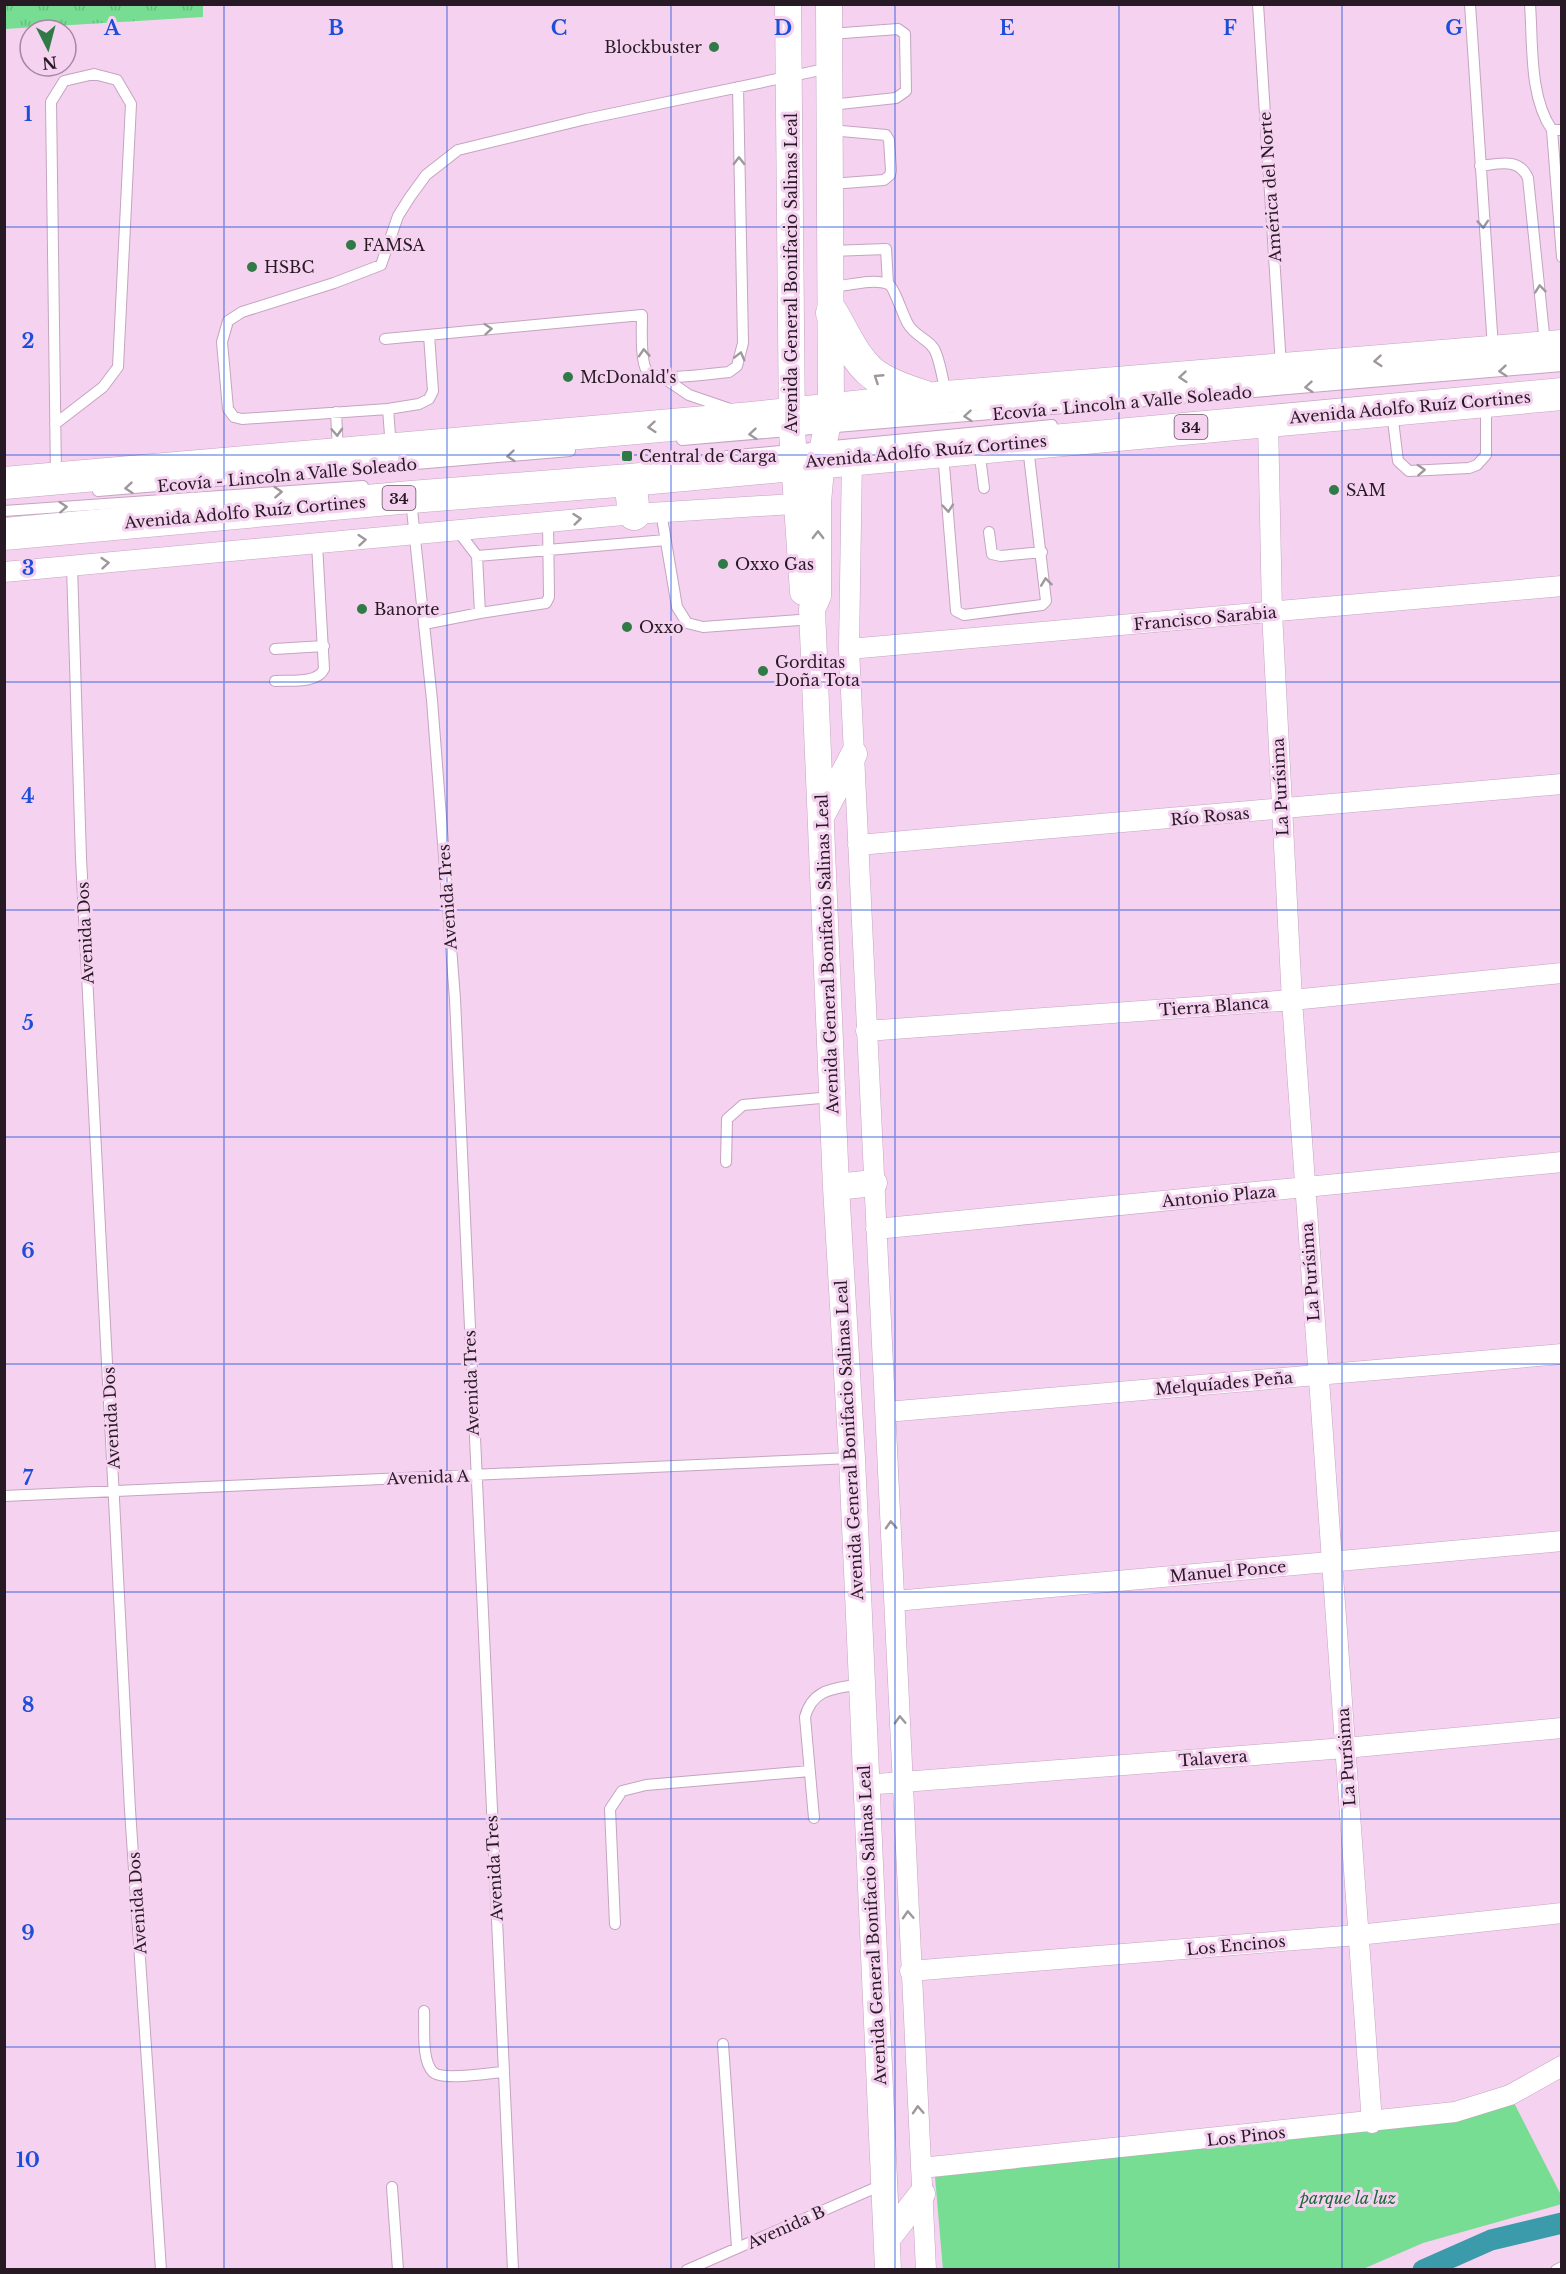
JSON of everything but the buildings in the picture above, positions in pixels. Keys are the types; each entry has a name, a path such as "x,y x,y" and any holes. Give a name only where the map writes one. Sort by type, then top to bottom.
{"main road":[{"path":"832,300 857,359 872,376 891,386 939,398"},
{"name":"Avenida Adolfo Ruíz Cortines","path":"4,534 411,497 630,480 814,440 939,398 1493,352 1556,353"},
{"name":"Avenida Adolfo Ruíz Cortines","path":"4,483 752,418 814,440 942,450 1562,394"},
{"path":"630,480 647,513"}],"street":[{"name":"Avenida General Bonifacio Salinas Leal","path":"788,4 789,76 814,440"},
{"name":"Avenida General Bonifacio Salinas Leal","path":"828,4 832,300 807,503 818,596 813,614 836,1187 852,1458 864,1785 888,2270"},
{"name":"La Purísima","path":"1268,420 1272,612 1292,1000 1371,2123"},
{"path":"814,440 849,649 926,2270"},
{"path":"4,572 647,513 807,503"},
{"name":"Francisco Sarabia","path":"849,649 1562,586"},
{"path":"822,815 854,754"},
{"name":"Río Rosas","path":"858,845 1562,784"},
{"name":"Tierra Blanca","path":"866,1031 1292,1000 1562,973"},
{"name":"Antonio Plaza","path":"876,1229 1562,1162"},
{"path":"836,1187 874,1183"},
{"name":"Melquíades Peña","path":"886,1412 1562,1354"},
{"name":"Manuel Ponce","path":"895,1601 1562,1541"},
{"name":"Talavera","path":"864,1785 1346,1748 1562,1728"},
{"name":"Los Encinos","path":"910,1971 1358,1935 1562,1913"},
{"name":"Los Pinos","path":"921,2168 1371,2123 1455,2112 1484,2105 1510,2095 1562,2066"},
{"path":"887,2239 922,2194"}],"lane":[{"name":"América del Norte","path":"1258,4 1282,369"},
{"path":"1470,4 1493,352"},
{"path":"1530,4 1536,84 1544,118 1557,130 1562,257"},
{"path":"829,34 898,28 905,34 906,82 906,91 896,98 830,118"},
{"path":"429,335 433,391 429,399 419,404 388,409 234,417 225,398 222,342 228,321 242,312 334,284 381,265 398,216 410,197 426,175 458,150 575,121 830,68"},
{"path":"55,424 103,387 118,367 131,104 117,80 94,74 64,81 51,102 55,424 56,478"},
{"path":"664,378 729,372 738,366 741,358 743,343 738,87"},
{"path":"830,118 886,135 889,140 891,170 890,175 884,180 831,184"},
{"path":"1480,166 1516,164 1524,169 1528,178 1556,353"},
{"path":"831,251 886,249 888,284"},
{"path":"832,300 875,282 888,284 893,288 899,308 912,331 936,351 939,398"},
{"path":"385,339 642,315 647,371 664,378 689,395 752,418"},
{"name":"Ecovía - Lincoln a Valle Soleado","path":"682,440 814,440 1556,353"},
{"path":"1392,409 1398,461 1403,468 1409,471 1469,468 1477,465 1486,455 1486,401"},
{"path":"388,409 391,448"},
{"path":"336,412 338,453"},
{"path":"719,457 814,440 1060,425"},
{"path":"942,450 956,611 959,614 1042,605 1046,601 1047,593 1028,442"},
{"path":"979,447 984,488"},
{"name":"Ecovía - Lincoln a Valle Soleado","path":"87,492 570,451"},
{"path":"4,511 371,485"},
{"name":"Avenida Tres","path":"411,497 424,624 455,999 513,2270"},
{"path":"647,513 666,540 676,607 687,623 703,627 813,614"},
{"path":"424,624 546,603 549,597 548,522"},
{"path":"458,531 477,556 480,613"},
{"path":"989,532 992,554 1001,556 1042,552"},
{"path":"477,556 666,540"},
{"path":"275,681 314,678 321,675 325,661 317,544"},
{"name":"Avenida Dos","path":"72,566 81,858 130,1810 161,2270"},
{"path":"275,649 324,646"},
{"path":"726,1162 727,1119 743,1105 833,1097"},
{"name":"Avenida A","path":"4,1496 296,1481 475,1476 852,1458"},
{"path":"814,1818 805,1717 808,1704 817,1695 827,1691 861,1684"},
{"path":"615,1924 610,1809 622,1791 646,1785 810,1771"},
{"path":"424,2012 427,2059 432,2072 442,2076 503,2072"},
{"path":"723,2044 737,2248"},
{"name":"Avenida B","path":"687,2270 884,2184"},
{"path":"392,2187 398,2270"},
{"path":"1556,2270 1562,2267"}],"green space":[{"path":"5,4 203,4 203,17 78,25 78,18 18,18 18,28 5,29"},
{"name":"parque la luz","path":"1510,2095 1561,2195 1562,2204 1423,2243 1363,2269 943,2270 935,2177 1372,2123"}],"waterway":[{"path":"1423,2270 1491,2240 1562,2223"}],"place":[{"name":"Blockbuster","path":"714,47"},
{"name":"FAMSA","path":"351,245"},
{"name":"HSBC","path":"252,267"},
{"name":"McDonald's","path":"568,377"},
{"name":"Central de Carga","path":"627,456"},
{"name":"SAM","path":"1334,490"},
{"name":"Oxxo Gas","path":"723,564"},
{"name":"Banorte","path":"362,609"},
{"name":"Oxxo","path":"627,627"},
{"name":"Gorditas Doña Tota","path":"763,671"}]}
